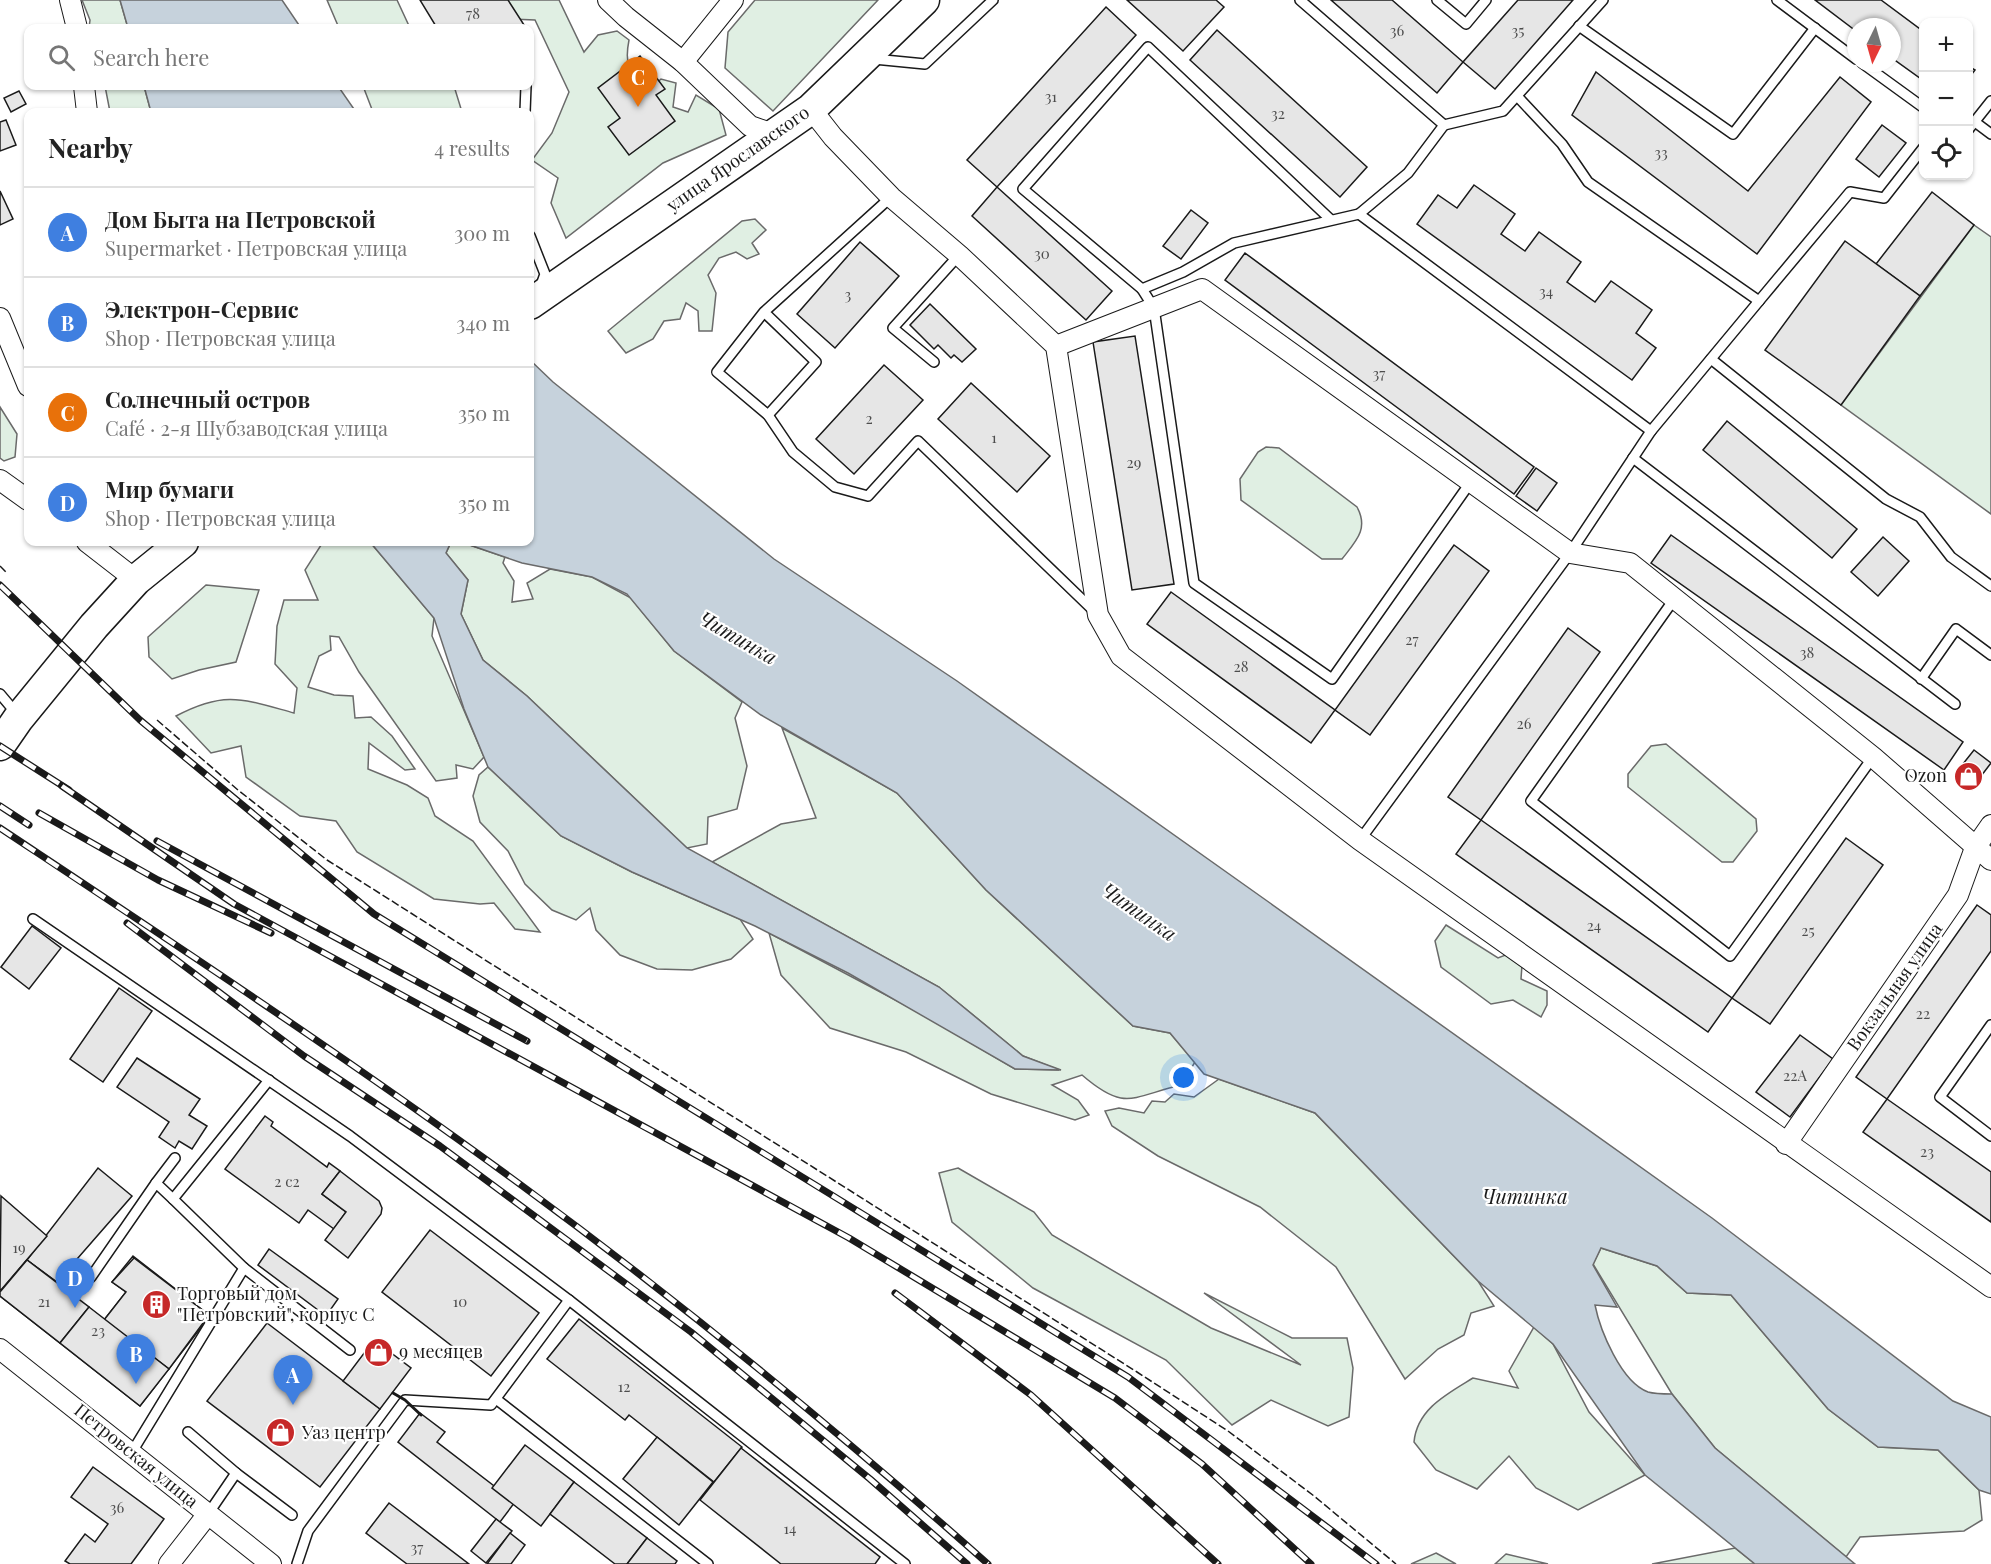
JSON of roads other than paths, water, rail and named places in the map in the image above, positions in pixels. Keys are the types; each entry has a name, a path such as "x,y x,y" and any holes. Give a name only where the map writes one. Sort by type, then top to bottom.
{"main road":[{"name":"улица Ярославского","path":"534,300 811,109 924,0"},
{"path":"0,745 18,719 136,580 178,546"}],"street":[{"path":"70,0 75,24"},
{"path":"608,0 682,62 750,126 776,135"},
{"path":"682,62 733,0"},
{"path":"84,90 87,108"},
{"path":"811,109 833,137 891,197 959,255 1056,346 1098,615 1121,656 1360,840 1786,1144 1991,1287"},
{"path":"1056,346 1203,289 1570,553 1630,563 1873,758 1983,854"},
{"path":"0,318 24,376"},
{"path":"0,480 24,497"},
{"path":"92,546 136,580"},
{"name":"Вокзальная улица","path":"1786,1144 1958,895 1983,854 1991,825"},
{"name":"Петровская улица","path":"0,1349 271,1564"},
{"path":"169,1564 208,1514"}],"lane":[{"path":"866,58 925,64 993,0"},
{"path":"1300,0 1444,125"},
{"path":"1437,0 1466,24 1486,0"},
{"path":"1142,289 1183,272 1234,243 1359,214 1408,173 1444,125 1503,111 1603,0"},
{"path":"1776,0 1847,51"},
{"path":"1579,26 1733,134 1815,28"},
{"path":"1330,219 1148,47 1023,189 1142,289 1154,308 1194,583 1332,679 1470,483"},
{"path":"1874,72 1919,105"},
{"path":"525,108 526,90"},
{"path":"1517,96 1562,144 1588,182 1759,302"},
{"path":"1973,125 1991,101"},
{"path":"1973,126 1991,134"},
{"path":"1360,840 1570,553 1651,431 1850,192 1884,198 1919,152"},
{"path":"891,197 764,312 717,372 768,415 793,452 836,487 868,496 918,441 1098,615"},
{"path":"1359,214 1651,431"},
{"path":"534,247 544,274 534,299"},
{"path":"934,363 893,328 959,255"},
{"path":"764,312 816,362 768,415"},
{"path":"1711,359 1886,499 1920,517 1951,557 1991,586"},
{"path":"1633,458 1955,704"},
{"path":"1674,598 1531,801 1730,957 1873,758"},
{"path":"1921,679 1956,629 1991,655"},
{"path":"0,694 14,708 18,719"},
{"path":"33,919 350,1136 569,1300 905,1564"},
{"path":"1991,1025 1940,1097 1991,1136"},
{"path":"174,1199 269,1080"},
{"path":"91,1277 175,1158"},
{"path":"156,1184 244,1268 350,1350"},
{"path":"132,1452 244,1268"},
{"path":"297,1564 308,1531 405,1400 491,1405 569,1300"},
{"path":"496,1399 708,1564"},
{"path":"188,1432 236,1473 292,1515"},
{"path":"208,1514 236,1473"}],"water":[{"path":"120,0 282,0 298,24 127,24"},
{"path":"145,90 341,90 353,108 150,108"},
{"name":"Читинка","path":"534,364 553,382 774,559 957,681 1712,1218 1953,1401 1991,1417 1991,1494 1979,1490 1938,1450 1878,1447 1828,1409 1731,1295 1687,1293 1657,1266 1601,1248 1593,1265 1617,1307 1595,1305 1613,1354 1629,1378 1648,1392 1672,1394 1715,1448 1855,1564 1755,1564 1645,1475 1553,1344 1478,1281 1315,1113 1204,1074 1170,1033 1133,1026 986,890 897,793 761,715 674,651 627,594 592,577 522,563 473,546 534,546"},
{"path":"373,546 449,546 446,553 468,580 461,614 483,660 527,696 687,848 939,987 1023,1056 1061,1070 1015,1069 848,973 755,926 632,872 561,836 488,767 464,709 434,618"}],"railway":[{"path":"0,585 140,720 374,914 1128,1377 1376,1564"},
{"path":"0,746 69,790"},
{"path":"62,786 234,904 849,1238 1115,1398 1202,1464 1311,1564"},
{"path":"0,806 29,825"},
{"path":"39,813 158,880 271,933"},
{"path":"0,828 328,1048 521,1185 759,1369 875,1465 988,1564"},
{"path":"157,841 527,1041"},
{"path":"127,923 304,1056 440,1146 691,1332 870,1479 967,1564"},
{"path":"895,1293 1031,1395 1218,1564"}],"place":[{"name":"Солнечный остров","path":"638,107"},
{"name":"Ozon","path":"1968,776"},
{"name":"Торговый дом \"Петровский\", корпус С","path":"156,1304"},
{"name":"Мир бумаги","path":"75,1308"},
{"name":"9 месяцев","path":"378,1352"},
{"name":"Электрон-Сервис","path":"136,1384"},
{"name":"Дом Быта на Петровской","path":"293,1405"},
{"name":"Уаз центр","path":"281,1433"}]}
